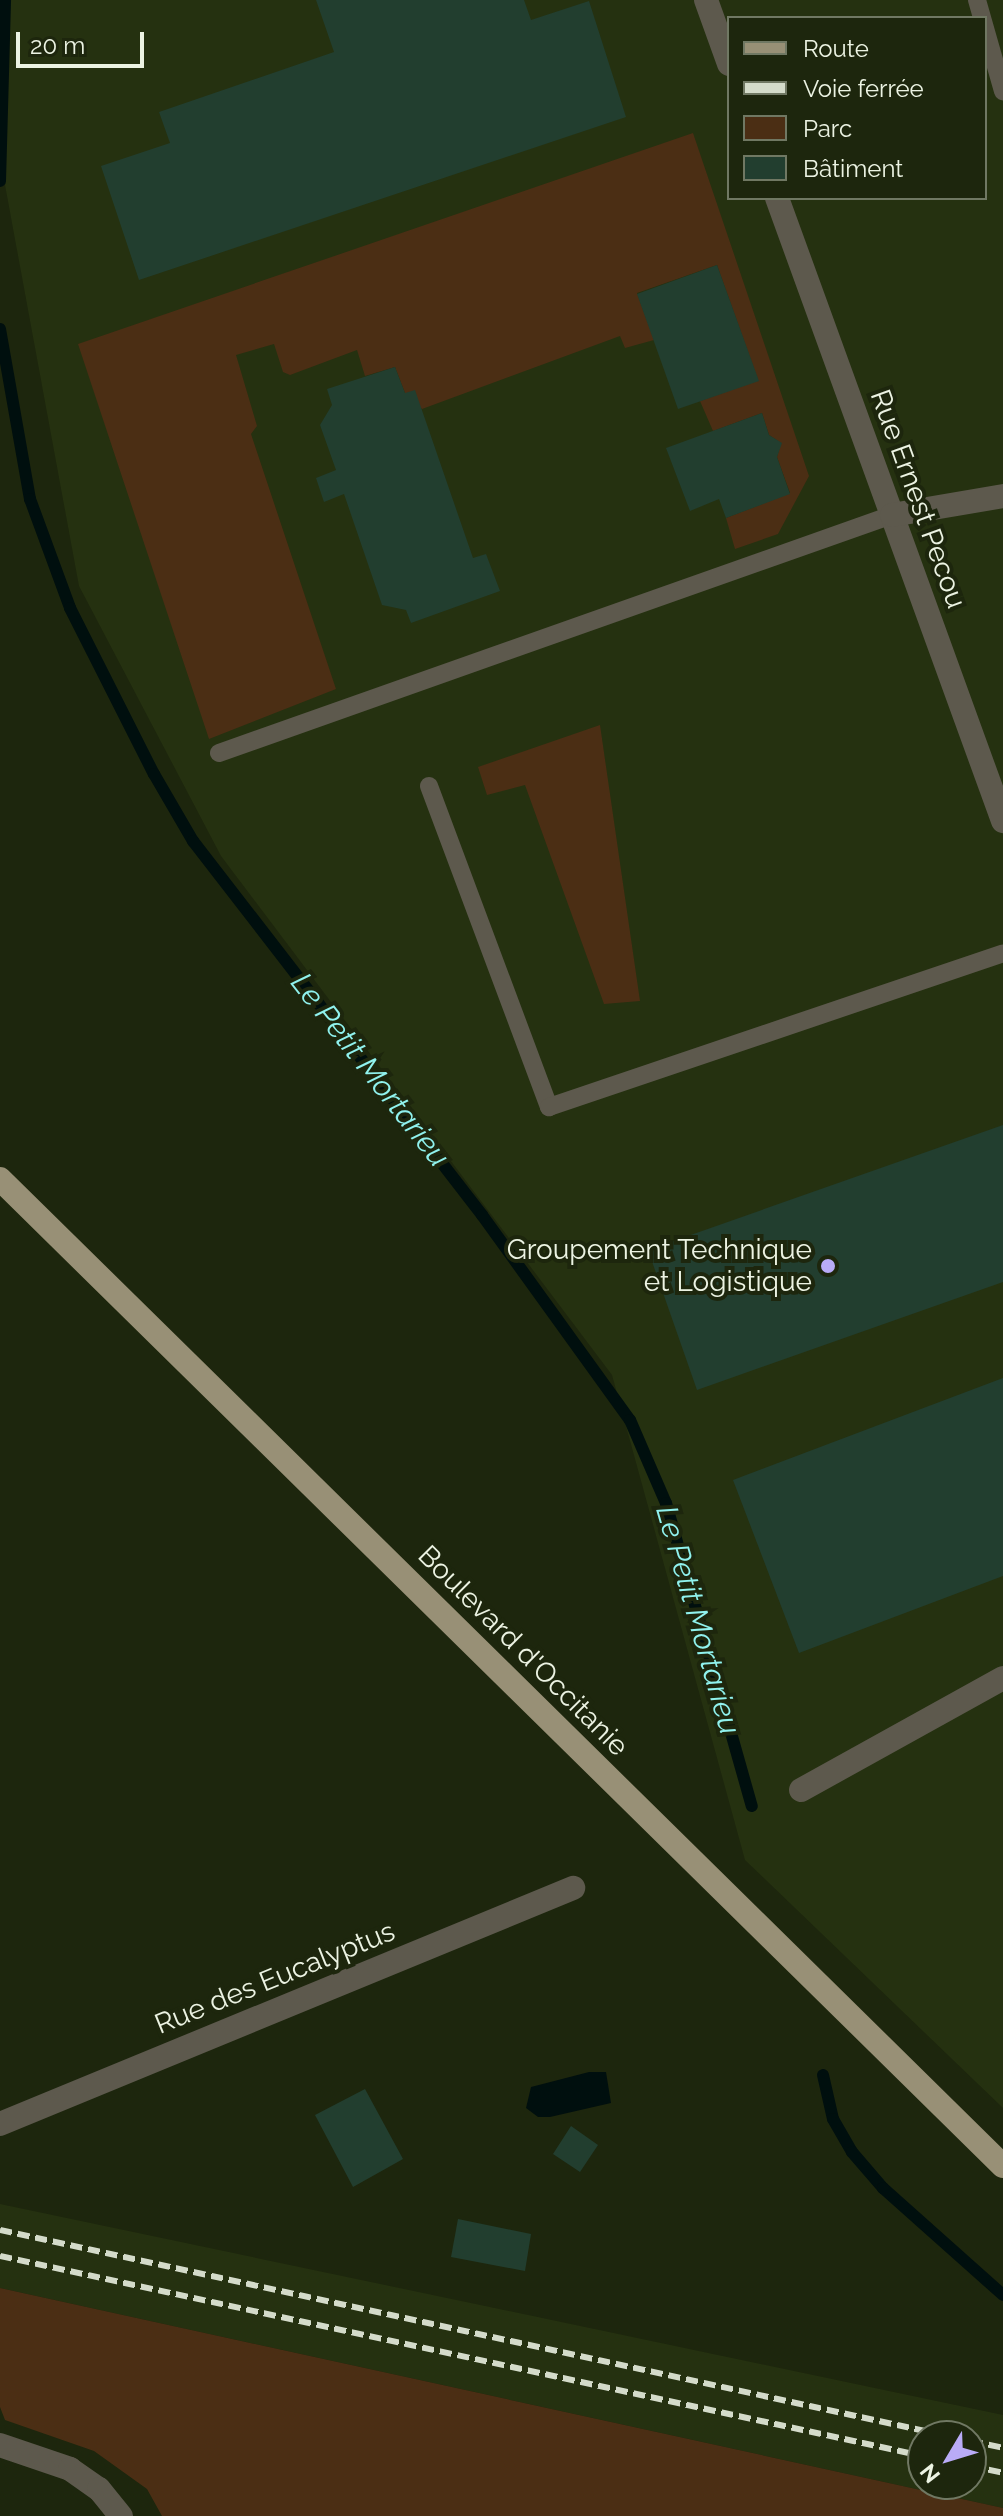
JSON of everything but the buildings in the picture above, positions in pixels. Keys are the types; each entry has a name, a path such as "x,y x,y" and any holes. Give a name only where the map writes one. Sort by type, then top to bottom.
{"main road":[{"name":"Boulevard d'Occitanie","path":"0,1179 1003,2166"}],"street":[{"path":"706,0 727,58"},
{"name":"Rue Ernest Pecou","path":"778,200 1003,821"},
{"path":"892,515 1003,496"},
{"path":"801,1790 1003,1678"},
{"name":"Rue des Eucalyptus","path":"0,2124 573,1888"},
{"path":"0,2445 70,2469 99,2489 121,2516"}],"lane":[{"path":"986,1 1003,91"},
{"path":"219,753 892,515"},
{"path":"429,786 549,1107 1003,953"}],"shaded area":[{"path":"0,0 1003,0 1003,2108 745,1860 612,1375 221,856 79,586 5,185 0,185"},
{"path":"589,2072 606,2072 611,2103 550,2117 538,2117 526,2108 531,2087"},
{"path":"0,2204 1003,2415 1003,2508 967,2500 987,2500 987,2420 907,2420 907,2487 0,2288"}],"green space":[{"path":"693,133 809,476 778,534 735,549 726,518 790,493 777,457 781,443 769,435 762,413 713,431 700,401 758,380 717,265 637,293 654,340 625,348 620,336 422,409 405,393 395,367 365,376 357,350 290,375 283,372 274,344 236,355 257,426 251,434 336,689 209,739 78,344"},
{"path":"600,725 640,1001 604,1004 525,785 487,795 478,767"},
{"path":"0,2288 907,2487 907,2500 967,2500 1003,2508 1003,2516 162,2516 147,2489 94,2451 5,2420 0,2407"}],"waterway":[{"name":"Le Petit Mortarieu","path":"0,181 5,0"},
{"name":"Le Petit Mortarieu","path":"0,329 30,499 70,608 154,774 193,841 482,1215 630,1420 666,1503 752,1806"},
{"name":"Le Petit Mortarieu","path":"823,2075 833,2119 852,2152 883,2188 1003,2295"}],"railway":[{"path":"0,2230 907,2427"},
{"path":"0,2256 907,2453"},
{"path":"987,2444 1003,2448"},
{"path":"987,2470 1003,2473"}],"place":[{"name":"Groupement Technique et Logistique","path":"828,1266"}]}
